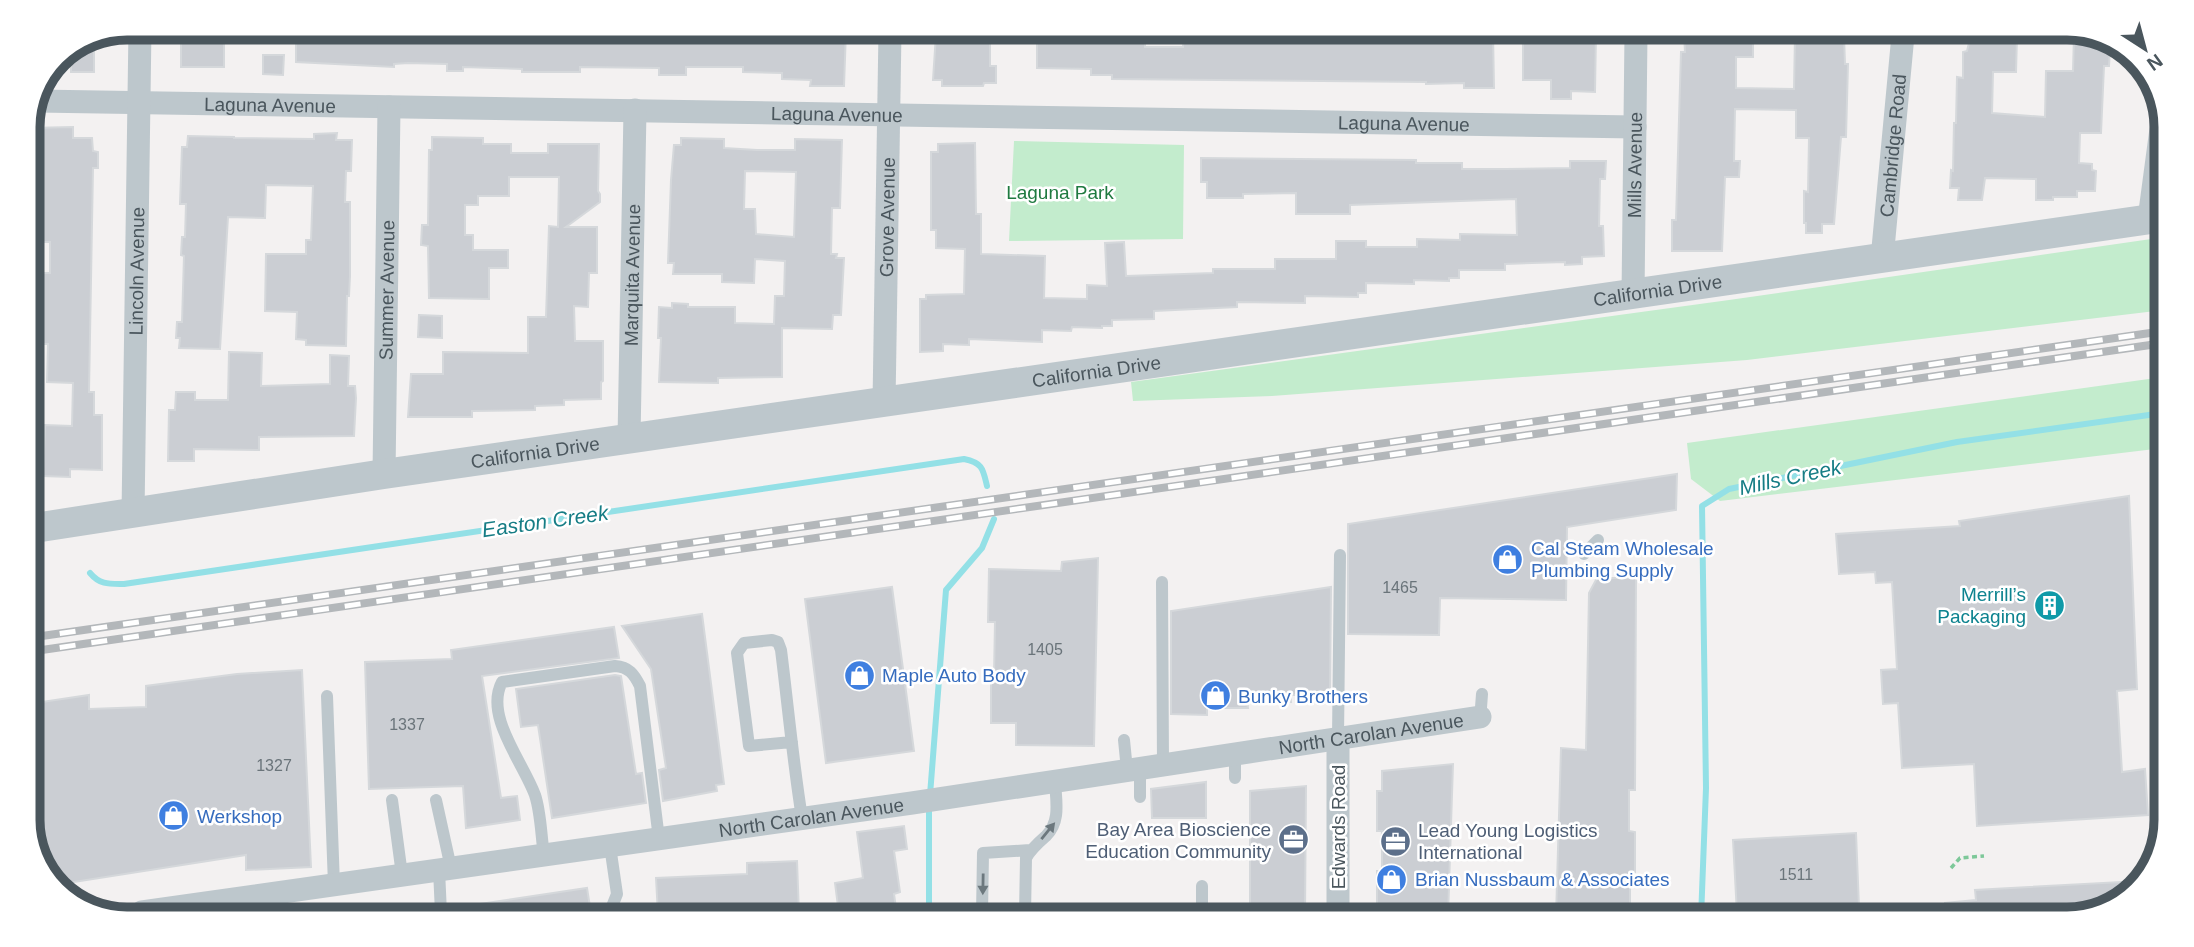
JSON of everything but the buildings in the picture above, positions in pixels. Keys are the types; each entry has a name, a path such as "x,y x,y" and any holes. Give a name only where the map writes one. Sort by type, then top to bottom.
{"street":[{"name":"Lincoln Avenue","path":"133,514 140,40"},
{"name":"Grove Avenue","path":"884,402 890,40"},
{"name":"Mills Avenue","path":"1633,296 1636,40"},
{"name":"Cambridge Road","path":"1882,258 1903,40"},
{"name":"Laguna Avenue","path":"44,101 1635,127"},
{"name":"Summer Avenue","path":"384,474 389,107"},
{"name":"Marquita Avenue","path":"629,439 635,110"},
{"name":"California Drive","path":"40,527 384,474 1633,296 2154,218"},
{"name":"North Carolan Avenue","path":"178,907 912,803 1339,738 1480,713"},
{"name":"Edwards Road","path":"1338,907 1339,738"}],"lane":[{"path":"1584,554 1598,540"},
{"path":"1339,738 1340,555"},
{"path":"1140,797 1162,582"},
{"path":"792,742 749,746 737,653 744,643 772,640 778,642 781,650 802,818"},
{"path":"544,855 536,797 502,727 497,692 502,682 615,667 624,667 634,674 640,686 659,839"},
{"path":"327,696 334,885"},
{"path":"1124,740 1143,767"},
{"path":"1235,754 1235,778"},
{"path":"1025,907 1026,858 1030,850 1050,833 1057,821 1055,781"},
{"path":"392,800 402,875"},
{"path":"436,800 445,869 442,907"},
{"path":"610,846 617,894 612,907"},
{"path":"982,907 983,853 1030,850"},
{"path":"1202,886 1202,907"}],"path":[{"path":"1951,868 1960,858 1984,856"}],"green space":[{"name":"Laguna Park","path":"1014,141 1184,145 1183,239 1009,241"},
{"path":"2154,239 2154,311 1747,360 1272,396 1133,401 1131,382"},
{"path":"2154,378 2154,449 1720,501 1691,479 1687,443"}],"waterway":[{"name":"Mills Creek","path":"1701,907 1706,788 1702,506 1729,489 1957,442 2154,414"},
{"name":"Easton Creek","path":"90,573 101,582 124,584 964,459 981,468 987,486"},
{"name":"Easton Creek","path":"930,795 946,590 982,548 994,519"},
{"name":"Easton Creek","path":"929,805 929,907"}],"railway":[{"path":"40,636 2154,332"},
{"path":"40,650 2154,344"}],"place":[{"name":"Cal Steam Wholesale Plumbing Supply","path":"1508,559"},
{"name":"Merrill’s Packaging","path":"2049,605"},
{"name":"Maple Auto Body","path":"859,675"},
{"name":"Bunky Brothers","path":"1215,696"},
{"name":"Werkshop","path":"174,816"},
{"name":"Bay Area Bioscience Education Community","path":"1294,840"},
{"name":"Lead Young Logistics International","path":"1395,841"},
{"name":"Brian Nussbaum & Associates","path":"1392,879"}]}
